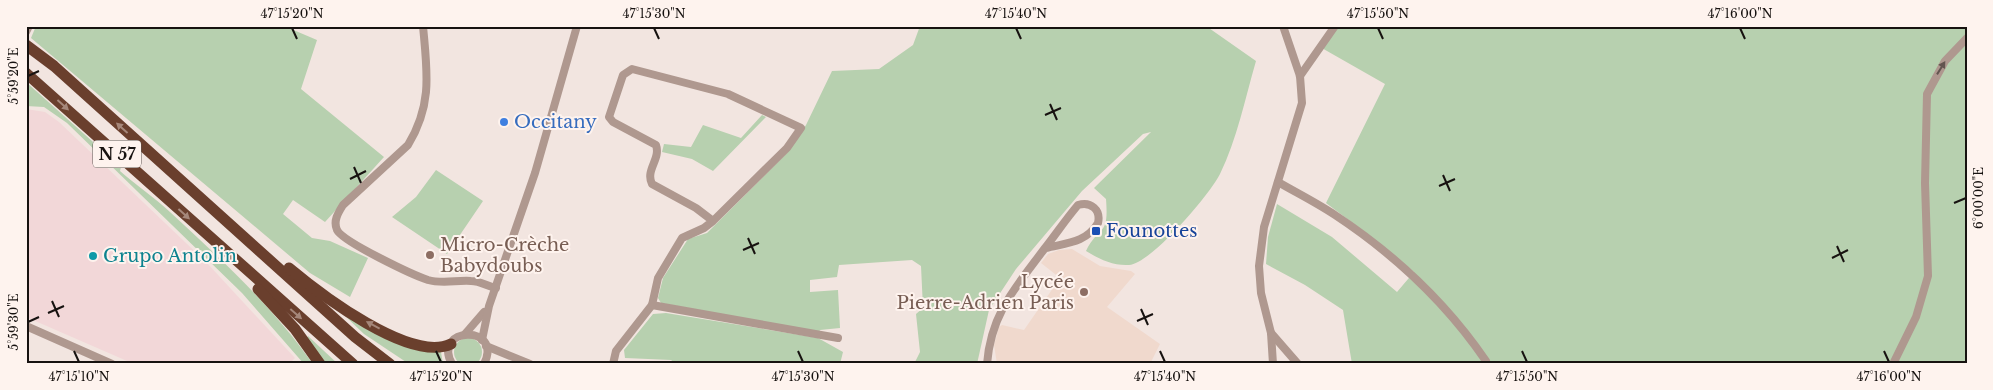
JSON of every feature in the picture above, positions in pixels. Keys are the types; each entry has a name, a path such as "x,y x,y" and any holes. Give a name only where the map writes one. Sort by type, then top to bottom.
{"highway":[{"name":"N 57","path":"26,45 224,218 355,337 390,364"},
{"name":"N 57","path":"26,73 207,236 354,364"},
{"path":"224,218 255,239 340,308 397,338 417,346 434,349 451,344"},
{"path":"207,236 296,329 320,364"}],"street":[{"path":"26,32 29,26"},
{"path":"422,26 427,92 423,114 416,132 408,145 343,206 336,217 336,226 338,232 370,253 428,280 480,282 496,288"},
{"path":"485,363 484,343 489,306 535,173 576,26"},
{"path":"1273,364 1271,333 1261,293 1259,266 1264,227 1302,103 1300,76 1283,26"},
{"path":"1300,76 1335,26"},
{"path":"1893,364 1916,317 1928,276 1925,104 1927,94 1938,72 1967,38"},
{"path":"613,364 616,351 652,305 658,278 682,238 704,228 713,221 787,148 801,128 728,94 632,69 628,70 623,75 609,117 613,122 656,145 656,160 650,172 652,184 696,208 713,221"},
{"path":"1278,182 1335,214 1416,280 1464,329 1486,361"},
{"path":"987,364 989,344 998,317 1014,287 1078,205 1087,204 1094,207 1098,213 1098,223 1085,238 1046,248"},
{"path":"652,305 838,338"},
{"path":"465,334 489,306"},
{"path":"26,326 112,364"},
{"path":"1271,333 1298,364"},
{"path":"450,362 451,344 455,338 465,334 475,335 484,343 530,364"},
{"path":"485,363 494,357 511,356"}],"shaded area":[{"path":"26,109 45,112 59,122 207,263 295,358 289,364 134,364 26,317"},
{"name":"Lycée Pierre-Adrien Paris","path":"1072,249 1100,266 1131,271 1135,274 1107,307 1160,344 1150,364 997,364 994,345 999,327 1002,325 1024,330 1060,278 1041,263 1048,254 1059,250"}],"green space":[{"path":"36,26 284,26 317,40 301,89 384,157 325,222 293,200 283,214 312,238 330,241 368,258 350,297 310,273 31,38"},
{"path":"920,26 1206,26 1256,61 1236,133 1226,161 1214,184 1193,211 1152,253 1129,265 1106,261 1086,251 1105,225 1106,220 1106,199 1094,188 1151,132 1143,134 1082,191 1016,269 989,310 977,364 914,364 920,352 916,314 923,308 921,266 912,260 839,265 837,277 810,280 810,292 838,290 840,328 820,330 819,332 661,303 658,298 663,278 688,239 707,233 787,153 806,125 832,71 879,69 913,45"},
{"path":"1333,26 1967,26 1967,364 1352,364 1343,310 1305,285 1266,264 1268,237 1277,204 1332,237 1397,292 1414,272 1326,203 1385,84 1320,47"},
{"path":"26,82 121,167 120,171 164,207 228,266 281,323 313,364 304,364 242,293 67,123 44,107 26,106"},
{"path":"762,115 766,117 713,171 692,159 662,152 664,144 691,147 703,125 741,138"},
{"path":"436,170 483,201 447,254 392,217 416,197"},
{"path":"341,312 417,350 441,352 443,364 409,364 364,334"},
{"path":"666,313 818,338 843,352 840,364 676,364 671,360 625,358 624,350 653,314"},
{"path":"308,336 338,364 324,364 307,338"},
{"path":"468,338 478,342 482,352 478,362 468,366 458,362 454,352 458,342"}],"place":[{"name":"Occitany","path":"504,122"},
{"name":"Founottes","path":"1096,231"},
{"name":"Micro-Crèche Babydoubs","path":"430,255"},
{"name":"Grupo Antolin","path":"93,256"},
{"name":"Lycée Pierre-Adrien Paris","path":"1084,292"}]}
